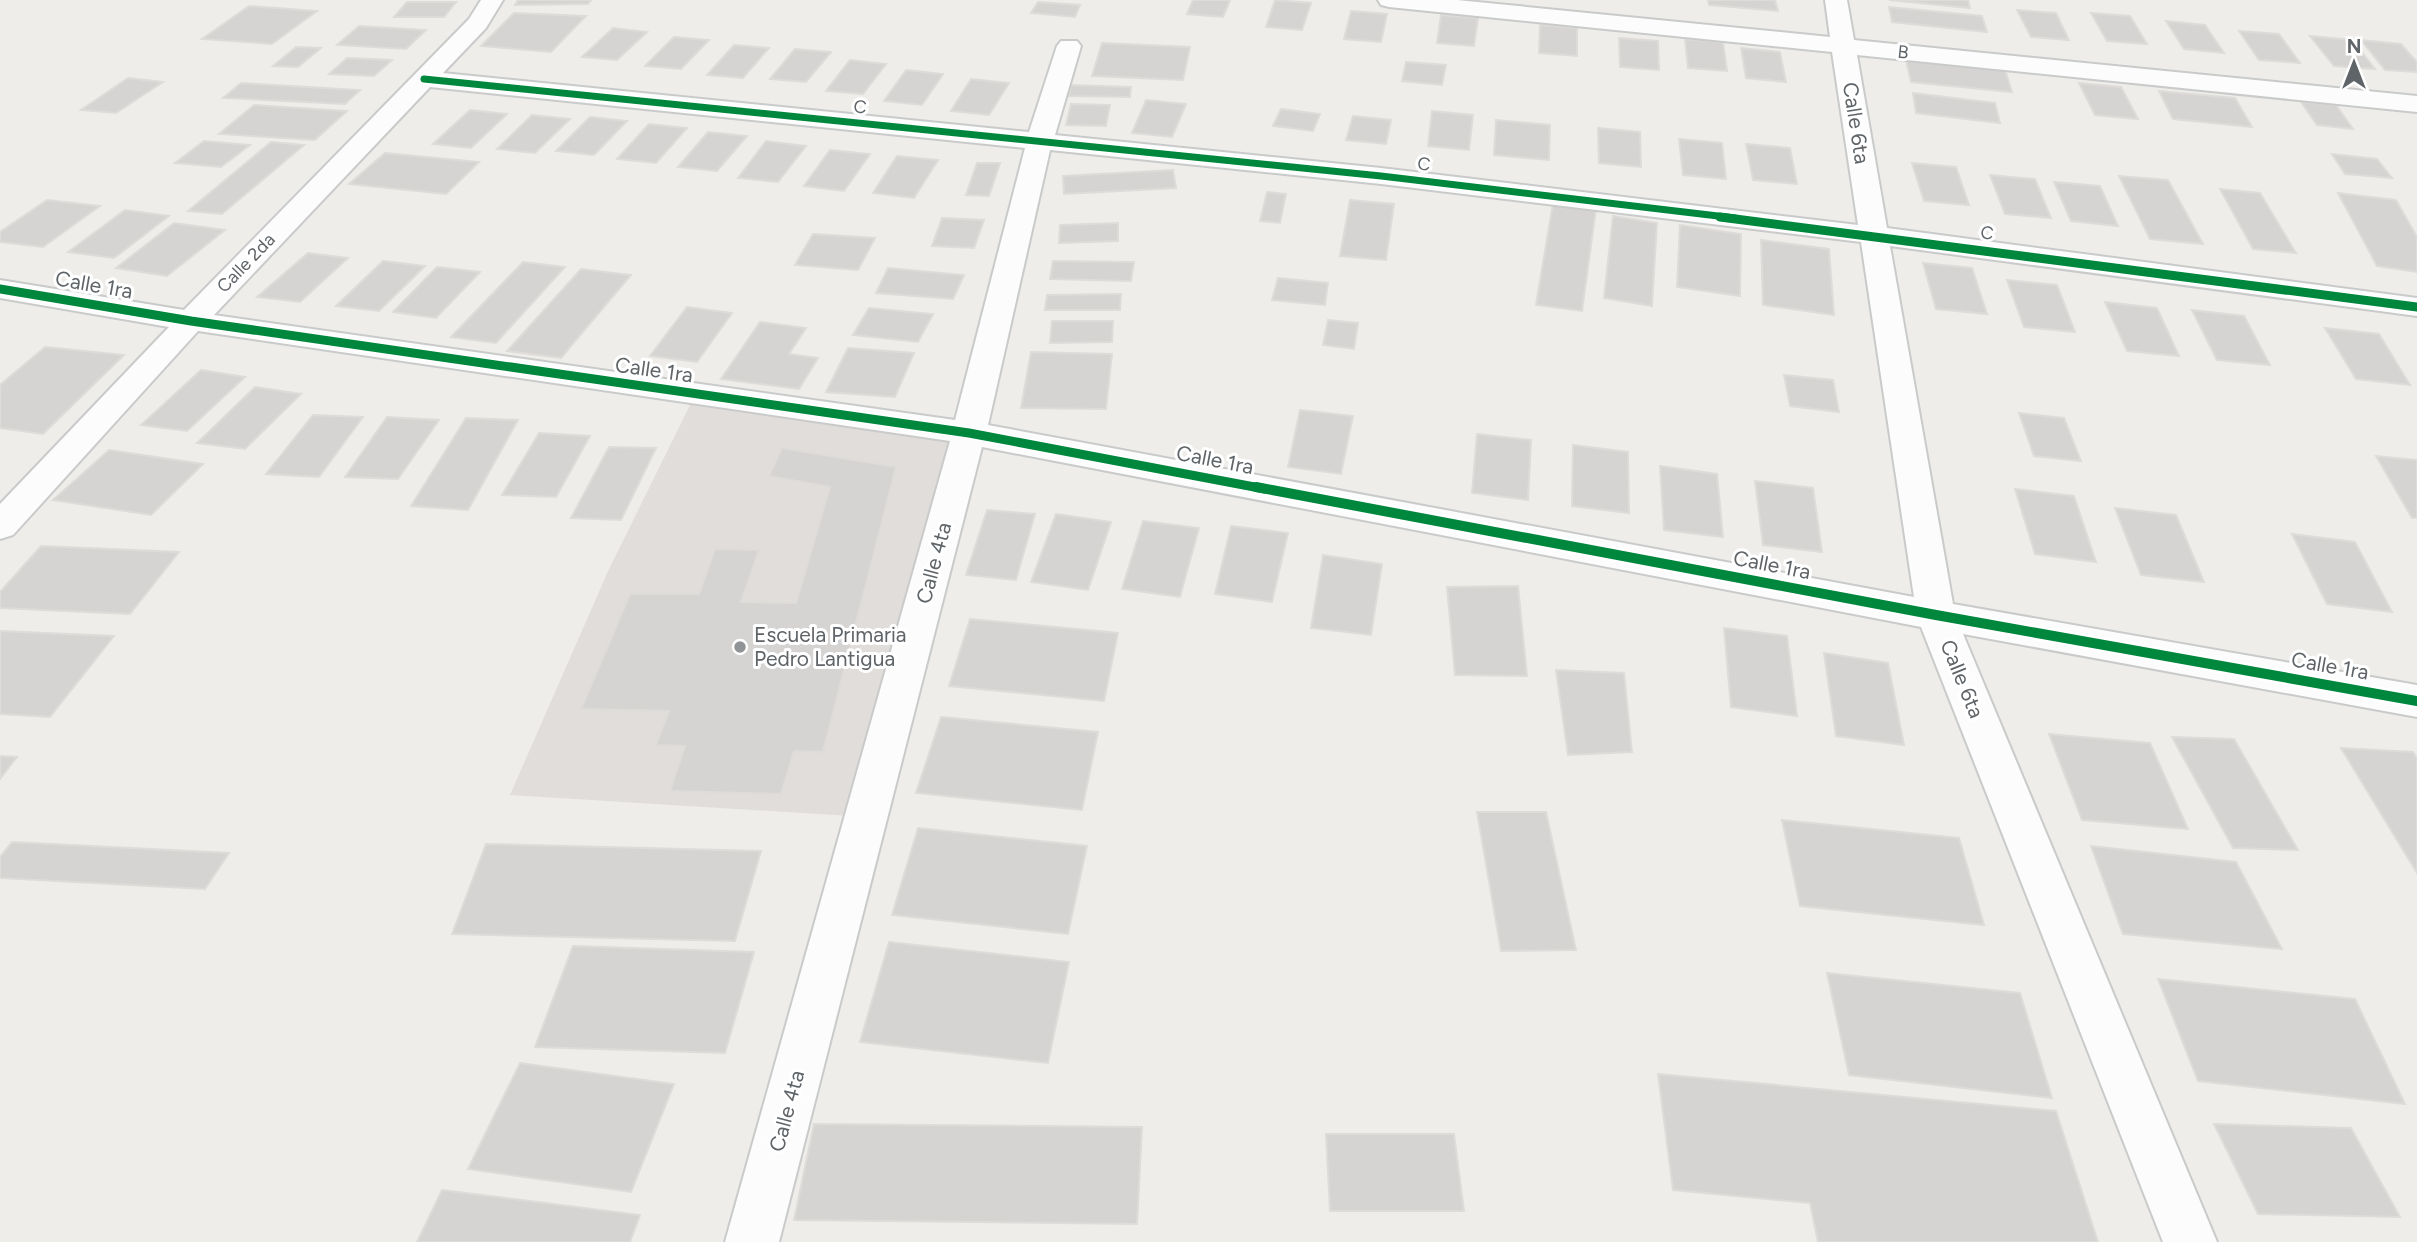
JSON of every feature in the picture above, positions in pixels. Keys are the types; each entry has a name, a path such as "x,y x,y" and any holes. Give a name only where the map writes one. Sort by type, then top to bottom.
{"street":[{"name":"Calle 2da","path":"0,526 191,321 478,23 492,0"},
{"name":"B","path":"1389,0 2417,103"},
{"name":"Calle 6ta","path":"1836,0 1936,615 2190,1242"},
{"name":"Calle 4ta","path":"752,1242 969,433 1039,143 1069,46"},
{"name":"C","path":"424,79 1381,176 1874,235 2417,307"},
{"name":"Calle 1ra","path":"0,289 191,321 969,433 1936,615 2417,701"}],"shaded area":[{"path":"695,395 969,433 866,817 510,795 609,569"}],"building":[{"path":"518,0 591,0 588,4 515,5"},
{"path":"1193,0 1230,0 1223,17 1187,14"},
{"path":"1275,0 1311,3 1302,30 1266,27"},
{"path":"1708,0 1775,0 1778,11 1709,5"},
{"path":"1889,0 1968,0 1970,8"},
{"path":"407,2 456,2 444,17 394,17"},
{"path":"1038,2 1080,5 1075,17 1031,13"},
{"path":"249,6 317,11 272,44 202,39"},
{"path":"1889,7 1982,16 1987,32 1892,22"},
{"path":"2017,10 2056,13 2069,40 2031,37"},
{"path":"1351,11 1387,14 1381,42 1344,39"},
{"path":"514,13 586,16 551,52 481,46"},
{"path":"2091,13 2130,16 2147,44 2107,41"},
{"path":"1441,15 1478,18 1474,46 1437,43"},
{"path":"2166,21 2205,25 2224,53 2184,49"},
{"path":"1540,25 1577,28 1577,56 1539,53"},
{"path":"359,26 426,30 406,49 337,45"},
{"path":"613,28 647,32 617,60 582,57"},
{"path":"2239,31 2279,34 2300,63 2259,60"},
{"path":"2310,36 2352,40 2375,69 2334,66"},
{"path":"674,37 709,40 681,69 645,66"},
{"path":"1619,38 1658,41 1659,70 1620,67"},
{"path":"1685,39 1723,42 1727,71 1688,68"},
{"path":"2361,40 2401,44 2417,62 2417,72 2385,70"},
{"path":"1102,43 1190,47 1183,80 1092,76"},
{"path":"734,45 769,48 743,78 707,75"},
{"path":"296,47 321,48 298,67 273,66"},
{"path":"1741,48 1780,52 1786,82 1746,78"},
{"path":"795,49 831,52 806,82 770,79"},
{"path":"347,58 392,60 374,76 329,74"},
{"path":"850,60 886,64 863,94 826,91"},
{"path":"1906,60 2005,70 2012,92 1911,82"},
{"path":"1406,62 1446,65 1442,85 1402,81"},
{"path":"906,70 943,74 922,105 884,101"},
{"path":"128,78 163,82 116,113 81,110"},
{"path":"971,79 1009,83 989,115 951,111"},
{"path":"241,83 360,90 345,104 223,98"},
{"path":"2079,83 2121,87 2138,119 2095,115"},
{"path":"1071,85 1131,87 1130,97 1069,96"},
{"path":"2159,91 2235,98 2252,127 2173,119"},
{"path":"1913,93 1995,103 2000,123 1916,113"},
{"path":"1146,100 1186,104 1172,137 1132,133"},
{"path":"2301,102 2336,105 2353,129 2317,125"},
{"path":"1071,104 1110,105 1106,126 1066,125"},
{"path":"254,105 347,111 315,140 219,134"},
{"path":"1281,109 1320,114 1313,131 1273,126"},
{"path":"470,110 507,114 471,148 433,144"},
{"path":"1432,111 1473,115 1469,150 1428,146"},
{"path":"532,115 570,119 535,153 497,149"},
{"path":"1353,116 1391,120 1386,144 1346,140"},
{"path":"590,117 627,121 594,155 556,151"},
{"path":"1496,120 1550,125 1549,160 1494,155"},
{"path":"649,124 687,128 656,163 617,159"},
{"path":"1598,128 1640,132 1641,167 1599,163"},
{"path":"708,132 747,136 717,171 678,167"},
{"path":"1679,139 1722,143 1726,179 1683,175"},
{"path":"204,141 250,145 221,167 175,163"},
{"path":"766,141 806,146 778,182 738,178"},
{"path":"271,142 304,145 222,214 188,211"},
{"path":"1746,144 1790,148 1797,184 1753,180"},
{"path":"830,150 870,154 844,191 804,186"},
{"path":"385,153 479,162 446,194 349,184"},
{"path":"2332,154 2377,159 2392,178 2345,174"},
{"path":"897,156 938,160 914,198 873,193"},
{"path":"977,163 1000,163 989,196 966,195"},
{"path":"1912,163 1956,167 1969,205 1924,201"},
{"path":"1173,170 1176,188 1064,194 1063,176"},
{"path":"1990,175 2035,179 2051,218 2005,214"},
{"path":"2119,176 2168,180 2203,244 2150,239"},
{"path":"2054,182 2100,186 2118,226 2071,221"},
{"path":"2220,189 2260,193 2296,253 2253,249"},
{"path":"1267,192 1286,194 1280,223 1260,221"},
{"path":"2338,193 2396,200 2417,237 2417,272 2377,266"},
{"path":"47,200 100,206 43,247 0,242 0,232"},
{"path":"1350,200 1394,204 1386,260 1340,256"},
{"path":"1553,203 1596,209 1582,311 1536,305"},
{"path":"125,210 169,216 114,258 68,252"},
{"path":"1613,216 1657,223 1652,306 1604,298"},
{"path":"942,218 984,220 974,248 932,246"},
{"path":"174,223 225,230 167,276 116,268"},
{"path":"1118,223 1118,241 1059,243 1060,225"},
{"path":"1680,225 1741,234 1740,296 1677,287"},
{"path":"813,234 875,238 858,270 795,265"},
{"path":"1761,240 1829,249 1834,315 1763,305"},
{"path":"308,253 348,258 300,302 257,297"},
{"path":"383,261 425,266 379,311 336,306"},
{"path":"1053,261 1134,262 1131,281 1050,279"},
{"path":"523,262 565,267 496,343 451,337"},
{"path":"1923,263 1972,268 1987,314 1936,309"},
{"path":"437,267 480,272 436,318 393,312"},
{"path":"888,268 964,275 953,299 876,293"},
{"path":"581,269 631,275 561,358 507,351"},
{"path":"1278,278 1328,283 1325,305 1272,300"},
{"path":"2007,280 2057,285 2075,332 2024,327"},
{"path":"1121,294 1120,310 1045,310 1047,295"},
{"path":"2105,302 2157,308 2179,356 2127,351"},
{"path":"687,307 732,313 697,362 650,356"},
{"path":"869,308 933,314 918,342 853,335"},
{"path":"2192,310 2244,316 2270,365 2217,360"},
{"path":"1328,320 1358,323 1354,349 1323,345"},
{"path":"1052,321 1113,321 1112,342 1050,343"},
{"path":"760,322 806,328 789,354 818,358 799,389 721,379"},
{"path":"2325,328 2379,334 2410,385 2356,379"},
{"path":"45,347 124,355 43,434 0,428 0,385"},
{"path":"848,348 914,353 895,397 826,392"},
{"path":"1031,352 1112,354 1106,409 1021,408"},
{"path":"201,370 245,377 187,431 141,425"},
{"path":"1784,375 1833,380 1839,412 1790,406"},
{"path":"255,387 301,394 245,449 197,443"},
{"path":"1300,410 1353,416 1341,474 1288,467"},
{"path":"2019,413 2064,418 2081,461 2034,456"},
{"path":"313,415 363,417 319,477 266,474"},
{"path":"387,417 439,420 398,479 345,477"},
{"path":"466,418 518,420 468,510 411,506"},
{"path":"539,433 590,436 556,497 502,495"},
{"path":"1477,434 1531,440 1528,500 1472,493"},
{"path":"1573,445 1628,452 1629,513 1572,506"},
{"path":"609,447 656,448 621,520 571,518"},
{"path":"782,448 896,467 823,752 794,751 781,794 670,791 685,746 656,745 669,711 581,709 630,594 699,594 715,549 759,550 741,602 796,603 830,487 769,476"},
{"path":"109,450 203,464 151,515 53,500"},
{"path":"2376,456 2417,460 2417,518 2412,518"},
{"path":"1660,466 1717,474 1723,537 1664,530"},
{"path":"1755,481 1813,488 1822,552 1763,545"},
{"path":"2015,489 2074,496 2096,562 2035,554"},
{"path":"2115,508 2176,515 2204,582 2141,575"},
{"path":"987,510 1035,514 1016,580 966,575"},
{"path":"1056,514 1111,522 1088,590 1031,582"},
{"path":"1143,521 1199,528 1180,597 1122,589"},
{"path":"1231,526 1288,533 1272,602 1215,594"},
{"path":"2292,534 2355,542 2392,612 2327,604"},
{"path":"41,546 179,552 130,614 0,608 0,592"},
{"path":"1323,555 1382,564 1371,635 1311,628"},
{"path":"1518,586 1527,676 1455,675 1447,587"},
{"path":"970,619 1118,633 1104,701 949,686"},
{"path":"1724,628 1787,636 1797,716 1731,707"},
{"path":"0,631 114,636 50,717 0,714"},
{"path":"1824,653 1888,663 1904,745 1836,736"},
{"path":"1556,670 1624,673 1632,752 1568,755"},
{"path":"941,717 1098,732 1082,810 916,793"},
{"path":"2049,734 2150,743 2188,829 2082,820"},
{"path":"2172,737 2234,739 2298,850 2233,848"},
{"path":"2341,748 2413,752 2417,758 2417,873"},
{"path":"0,756 17,757 0,779"},
{"path":"1477,812 1546,812 1576,950 1501,951"},
{"path":"1782,820 1959,838 1984,925 1800,906"},
{"path":"918,828 1087,846 1068,934 892,915"},
{"path":"12,842 229,853 205,889 0,878 0,857"},
{"path":"486,844 761,851 735,941 452,934"},
{"path":"2091,846 2236,862 2282,949 2123,934"},
{"path":"889,942 1069,962 1048,1063 860,1042"},
{"path":"573,946 754,952 725,1053 535,1047"},
{"path":"1827,973 2020,993 2052,1098 1849,1075"},
{"path":"2158,979 2355,999 2405,1104 2198,1081"},
{"path":"520,1063 674,1084 631,1192 468,1169"},
{"path":"1658,1074 2056,1111 2098,1242 1818,1242 1810,1203 1673,1190"},
{"path":"814,1124 1142,1127 1137,1224 794,1220"},
{"path":"2214,1124 2351,1128 2400,1217 2258,1214"},
{"path":"1326,1134 1454,1134 1464,1211 1330,1211"},
{"path":"442,1190 640,1215 630,1242 417,1242"}],"cycle path":[{"path":"424,79 1381,176 1874,235 2417,307"},
{"path":"0,289 191,321 969,433 1936,615 2417,701"}],"place":[{"name":"Escuela Primaria Pedro Lantigua","path":"740,647"}]}
